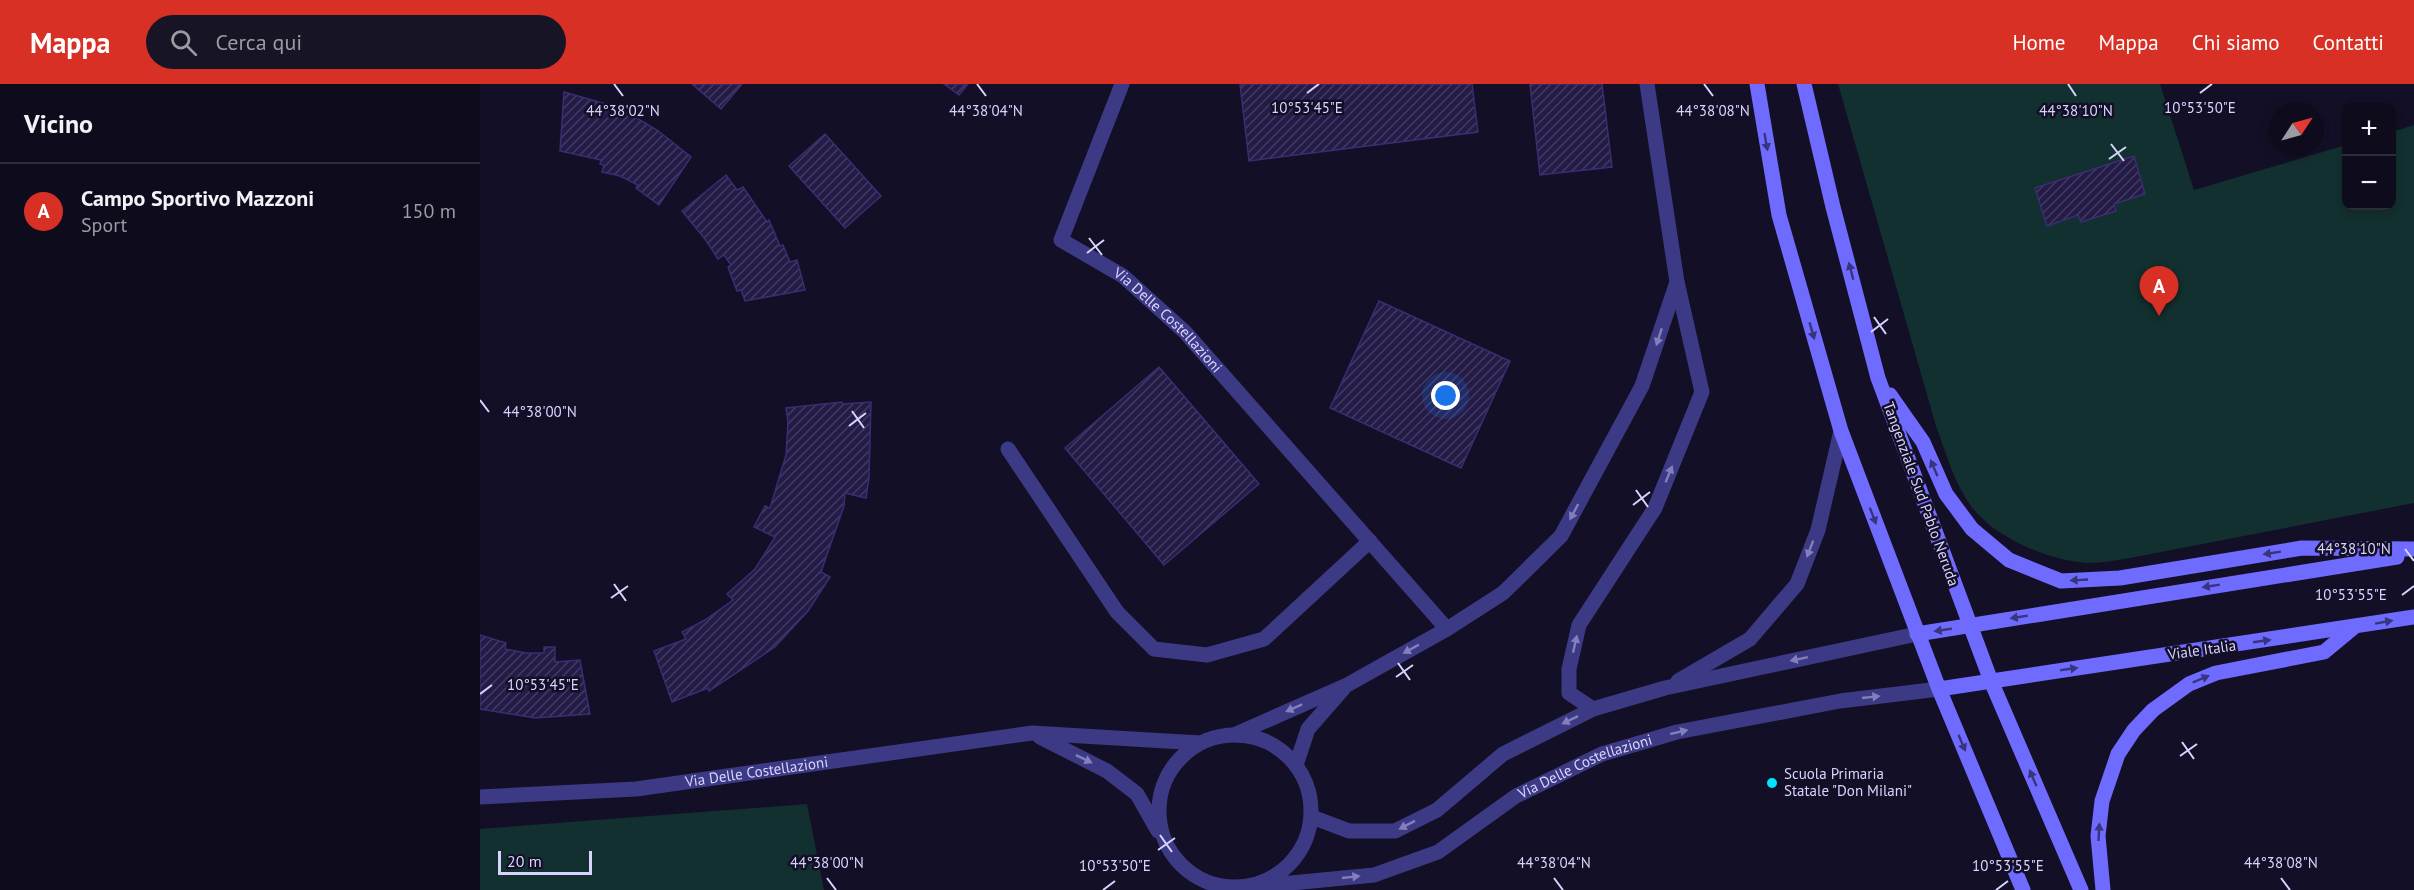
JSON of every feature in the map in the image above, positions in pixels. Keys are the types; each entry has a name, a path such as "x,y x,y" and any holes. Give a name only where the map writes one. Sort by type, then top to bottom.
{"main road":[{"path":"1756,84 1779,216 1841,431 1917,634 2024,890"},
{"name":"Tangenziale Sud Pablo Neruda","path":"1804,84 1833,207 1878,378 1991,681 2081,890"},
{"path":"1878,378 1923,442 1946,494 1972,529 2009,560 2061,581 2120,578 2302,549 2414,549"},
{"path":"1917,634 2414,554"},
{"name":"Viale Italia","path":"1939,689 2414,617"},
{"path":"2103,890 2098,836 2102,801 2118,754 2134,730 2153,710 2189,684 2216,672 2324,652 2355,627"}],"street":[{"name":"Via Delle Costellazioni","path":"1122,84 1061,240 1123,276 1185,332 1447,629"},
{"path":"1593,709 1569,693 1569,669 1579,626 1655,508 1702,392 1677,282 1647,84"},
{"path":"1236,734 1347,685 1447,629 1503,593 1561,536 1642,386 1677,282"},
{"path":"1665,688 1750,639 1797,584 1818,530 1841,431"},
{"path":"1008,449 1117,612 1154,649 1207,655 1264,639 1370,541"},
{"path":"1312,817 1349,831 1395,831 1437,810 1503,754 1593,709 1665,688 1917,634"},
{"path":"1296,765 1308,729 1347,685"},
{"name":"Via Delle Costellazioni","path":"1251,887 1374,875 1438,852 1516,796 1602,753 1677,732 1840,700 1939,689"},
{"name":"Via Delle Costellazioni","path":"480,797 636,789 1032,733 1200,743"},
{"path":"1032,733 1107,771 1137,794 1171,853 1186,870 1205,882 1228,888 1251,887 1274,878 1293,862 1306,842 1312,817 1311,799 1306,781 1296,765 1279,748 1259,738 1236,734 1217,736 1200,743 1183,755 1169,772 1161,791 1158,812 1162,833 1171,853"}],"green space":[{"path":"1838,84 2160,84 2194,190 2309,156 2324,156 2324,152 2342,146 2342,210 2396,210 2396,131 2414,125 2414,503 2130,558 2094,563 2074,561 2057,558 2024,546 2008,538 1981,518 1960,488 1936,426"},
{"path":"807,804 824,890 480,890 480,829"}],"building":[{"path":"692,84 742,84 721,109"},
{"path":"944,84 968,84 959,95"},
{"path":"1240,84 1472,84 1478,132 1249,161"},
{"path":"1530,84 1602,84 1612,167 1540,175"},
{"path":"564,92 606,104 635,117 657,130 691,157 659,205 636,188 638,185 620,176 602,172 604,165 600,164 601,160 560,151"},
{"path":"825,134 881,196 845,228 789,166"},
{"path":"2134,156 2145,194 2114,204 2116,211 2081,222 2078,215 2047,226 2035,188"},
{"path":"726,175 737,190 743,187 767,222 769,220 790,262 797,260 805,290 745,301 741,290 737,291 728,267 731,265 724,255 718,259 682,211"},
{"path":"1379,301 1510,361 1461,468 1330,408"},
{"path":"1159,367 1259,484 1164,565 1065,448"},
{"path":"842,402 843,404 871,402 869,478 866,498 845,493 844,506 821,572 830,577 808,611 775,647 709,691 708,688 672,702 654,651 686,639 682,632 705,620 733,600 727,594 755,569 775,537 754,527 765,506 770,508 786,455 788,422 786,408"},
{"path":"480,635 506,643 505,649 526,653 544,653 544,647 555,647 555,662 580,660 590,714 535,718 480,709"}],"place":[{"name":"Campo Sportivo Mazzoni","path":"2159,316"},
{"name":"Scuola Primaria Statale \"Don Milani\"","path":"1772,783"}]}
